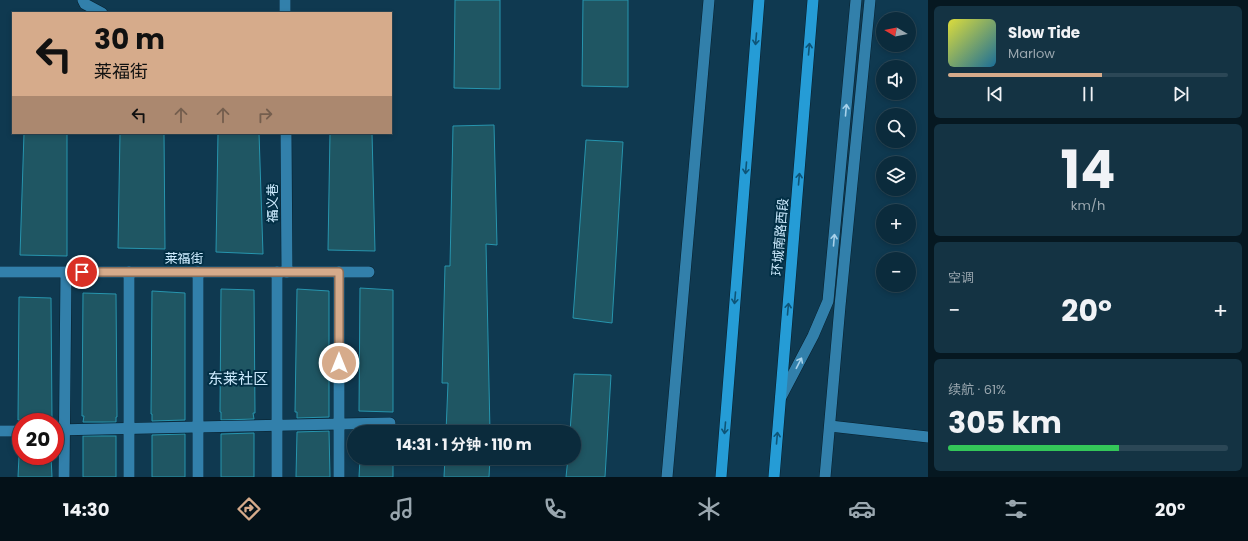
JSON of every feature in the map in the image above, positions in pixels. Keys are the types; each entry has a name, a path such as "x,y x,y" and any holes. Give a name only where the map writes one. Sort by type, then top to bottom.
{"main road":[{"path":"721,477 760,0"},
{"name":"环城南路西段","path":"774,477 813,0"}],"street":[{"path":"83,0 85,4 100,12"},
{"path":"285,0 285,12"},
{"path":"667,477 709,0"},
{"path":"781,398 813,336 828,301 856,0"},
{"path":"825,477 870,0"},
{"name":"福义巷","path":"277,477 277,425 286,134"},
{"name":"莱福街","path":"0,272 368,272"},
{"path":"61,413 66,272"},
{"path":"129,272 129,477"},
{"path":"198,272 198,477"},
{"path":"339,272 339,477"},
{"path":"64,430 390,423"},
{"path":"830,426 928,437"},
{"path":"0,431 12,431"},
{"path":"63,465 64,477"}],"building":[{"path":"455,0 500,0 500,89 454,88"},
{"path":"583,0 628,0 628,87 582,86"},
{"path":"494,125 497,245 486,244 490,425 446,425 448,383 442,383 445,266 450,266 453,126"},
{"path":"24,134 67,134 67,256 20,255"},
{"path":"120,134 164,134 165,249 118,248"},
{"path":"218,134 259,134 263,254 216,252"},
{"path":"330,134 372,134 375,251 328,250"},
{"path":"586,140 623,142 612,323 573,318"},
{"path":"360,288 393,290 393,412 359,411"},
{"path":"221,289 254,290 254,419 221,420"},
{"path":"297,289 329,291 329,417 297,418 297,412 295,412"},
{"path":"152,291 185,293 185,420 152,421"},
{"path":"83,293 116,294 116,422 83,422"},
{"path":"19,297 51,298 52,413 18,413"},
{"path":"574,374 611,375 605,477 566,477 567,465 581,465 581,425 570,425"},
{"path":"329,431 330,477 296,477 297,432"},
{"path":"254,433 254,477 221,477 221,434"},
{"path":"185,434 185,477 152,477 152,435"},
{"path":"83,436 116,436 116,477 83,477"},
{"path":"19,465 51,465 52,477 18,477"},
{"path":"360,465 393,465 393,477 359,477"},
{"path":"445,465 490,465 489,477 444,477"}],"district":[{"name":"东莱社区","path":"238,378"}],"route":[{"path":"82,272 339,272 339,363"}]}
